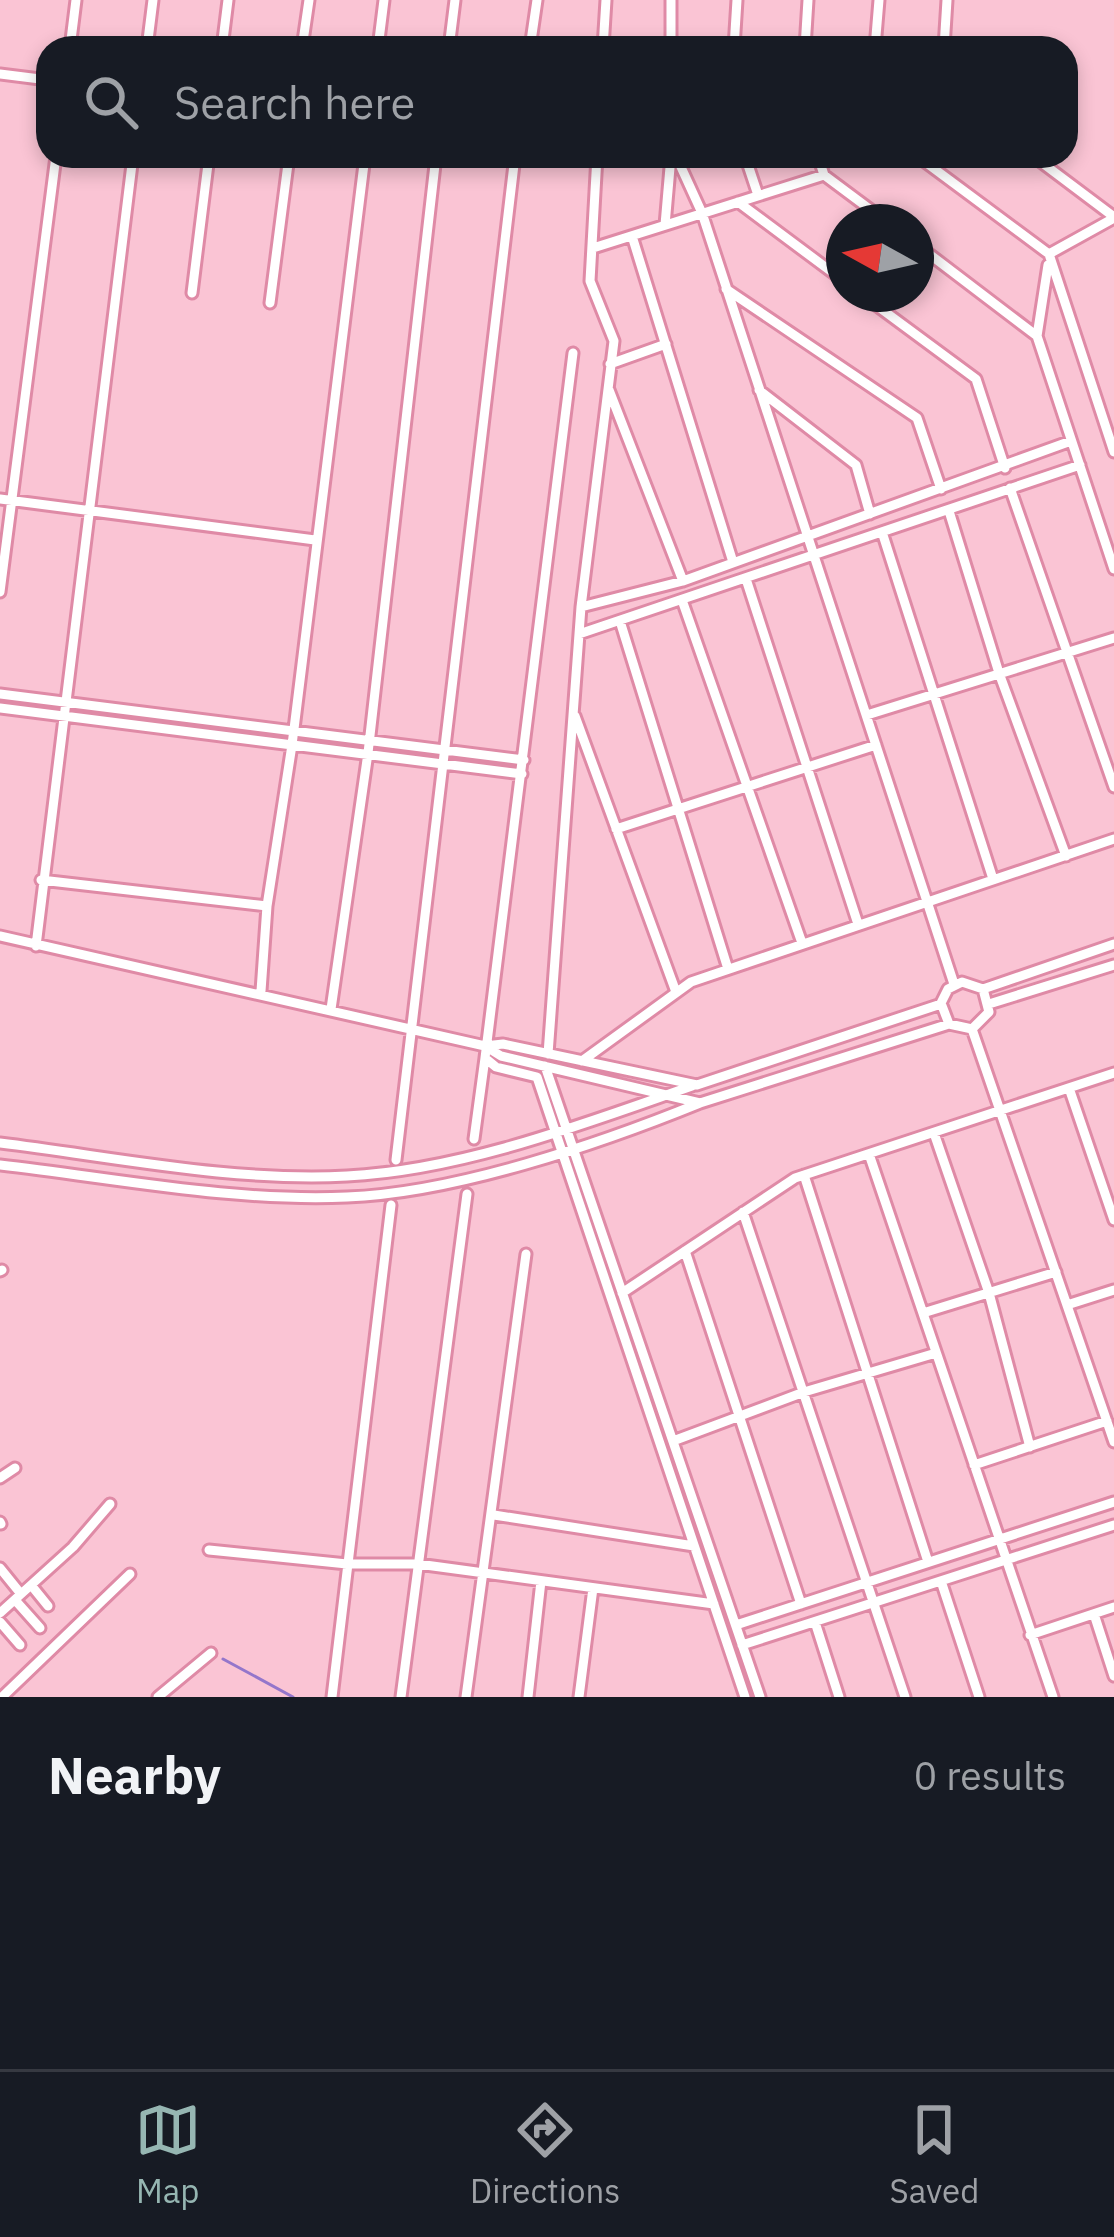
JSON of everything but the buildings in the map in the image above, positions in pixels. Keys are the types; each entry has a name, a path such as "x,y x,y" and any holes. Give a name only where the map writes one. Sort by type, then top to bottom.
{"street":[{"path":"72,36 76,0"},
{"path":"148,36 153,0"},
{"path":"224,36 228,0"},
{"path":"304,36 309,0"},
{"path":"380,36 384,0"},
{"path":"450,36 455,0"},
{"path":"532,36 537,0"},
{"path":"604,36 606,0"},
{"path":"671,0 671,36"},
{"path":"735,36 737,0"},
{"path":"806,36 808,0"},
{"path":"876,36 879,0"},
{"path":"945,36 947,0"},
{"path":"0,74 36,78"},
{"path":"0,592 6,499 54,168"},
{"path":"36,946 131,168"},
{"path":"192,293 208,168"},
{"path":"270,303 287,168"},
{"path":"261,991 267,906 294,731 362,168"},
{"path":"331,1009 369,747 435,168"},
{"path":"396,1160 514,168"},
{"path":"548,1054 581,607 614,341 590,281 596,168"},
{"path":"665,225 672,168"},
{"path":"680,168 702,213 954,984"},
{"path":"750,168 758,195"},
{"path":"822,168 824,175 863,204"},
{"path":"933,168 1049,254 1113,444"},
{"path":"1048,168 1112,219 1114,235"},
{"path":"592,248 824,175"},
{"path":"737,202 826,268"},
{"path":"1049,254 1112,219"},
{"path":"632,236 731,559"},
{"path":"1049,254 1037,336 1114,568"},
{"path":"934,258 1037,336"},
{"path":"727,290 917,418 941,489"},
{"path":"885,312 976,380 1005,468"},
{"path":"610,364 665,344"},
{"path":"474,1139 573,353"},
{"path":"608,388 682,580"},
{"path":"760,390 856,464 870,514"},
{"path":"581,607 682,580 1070,441"},
{"path":"579,634 1081,465"},
{"path":"1010,488 1114,787"},
{"path":"6,499 86,514 315,540"},
{"path":"949,511 999,674 1066,856"},
{"path":"883,535 993,879"},
{"path":"746,579 858,924"},
{"path":"682,600 802,943"},
{"path":"620,621 728,969"},
{"path":"867,715 1114,638"},
{"path":"0,694 294,731 444,764 522,774"},
{"path":"0,708 292,745 446,750 524,760"},
{"path":"573,710 676,992"},
{"path":"616,829 876,745"},
{"path":"582,1061 676,992 728,969 1114,839"},
{"path":"41,880 267,906"},
{"path":"0,936 261,991 485,1052 700,1103"},
{"path":"983,989 1114,944"},
{"path":"989,1004 1114,965"},
{"path":"0,1143 266,1175 347,1176 439,1163 667,1095 941,1004 954,984 969,982 983,989 989,1004 985,1019 972,1029 949,1024 444,1184 349,1197 265,1196 0,1165"},
{"path":"941,1004 949,1024"},
{"path":"972,1029 1114,1442"},
{"path":"485,1052 548,1054 697,1084"},
{"path":"485,1052 496,1067 536,1077 560,1128"},
{"path":"545,1066 560,1128 622,1293 760,1697"},
{"path":"622,1293 804,1175 1114,1073"},
{"path":"1070,1088 1114,1220"},
{"path":"934,1133 989,1293 1030,1447"},
{"path":"567,1148 745,1697"},
{"path":"869,1154 1053,1697"},
{"path":"804,1175 928,1562"},
{"path":"400,1697 467,1194"},
{"path":"332,1697 391,1205"},
{"path":"743,1212 905,1697"},
{"path":"685,1251 801,1604"},
{"path":"466,1697 526,1254"},
{"path":"923,1313 1056,1272"},
{"path":"1067,1305 1114,1290"},
{"path":"673,1442 804,1392 936,1353"},
{"path":"974,1465 1107,1421"},
{"path":"0,1478 15,1468"},
{"path":"736,1625 1114,1502"},
{"path":"11,1603 110,1504"},
{"path":"494,1515 694,1546"},
{"path":"742,1645 1114,1525"},
{"path":"209,1550 347,1564 418,1564 714,1604"},
{"path":"0,1568 11,1603"},
{"path":"2,1697 130,1574"},
{"path":"528,1697 541,1581"},
{"path":"941,1581 979,1697"},
{"path":"31,1585 48,1606"},
{"path":"579,1697 593,1588"},
{"path":"0,1596 40,1628"},
{"path":"1030,1635 1114,1607"},
{"path":"1094,1614 1114,1676"},
{"path":"0,1622 20,1645"},
{"path":"815,1622 839,1697"},
{"path":"158,1697 211,1653"}],"waterway":[{"path":"223,1659 293,1697"}]}
